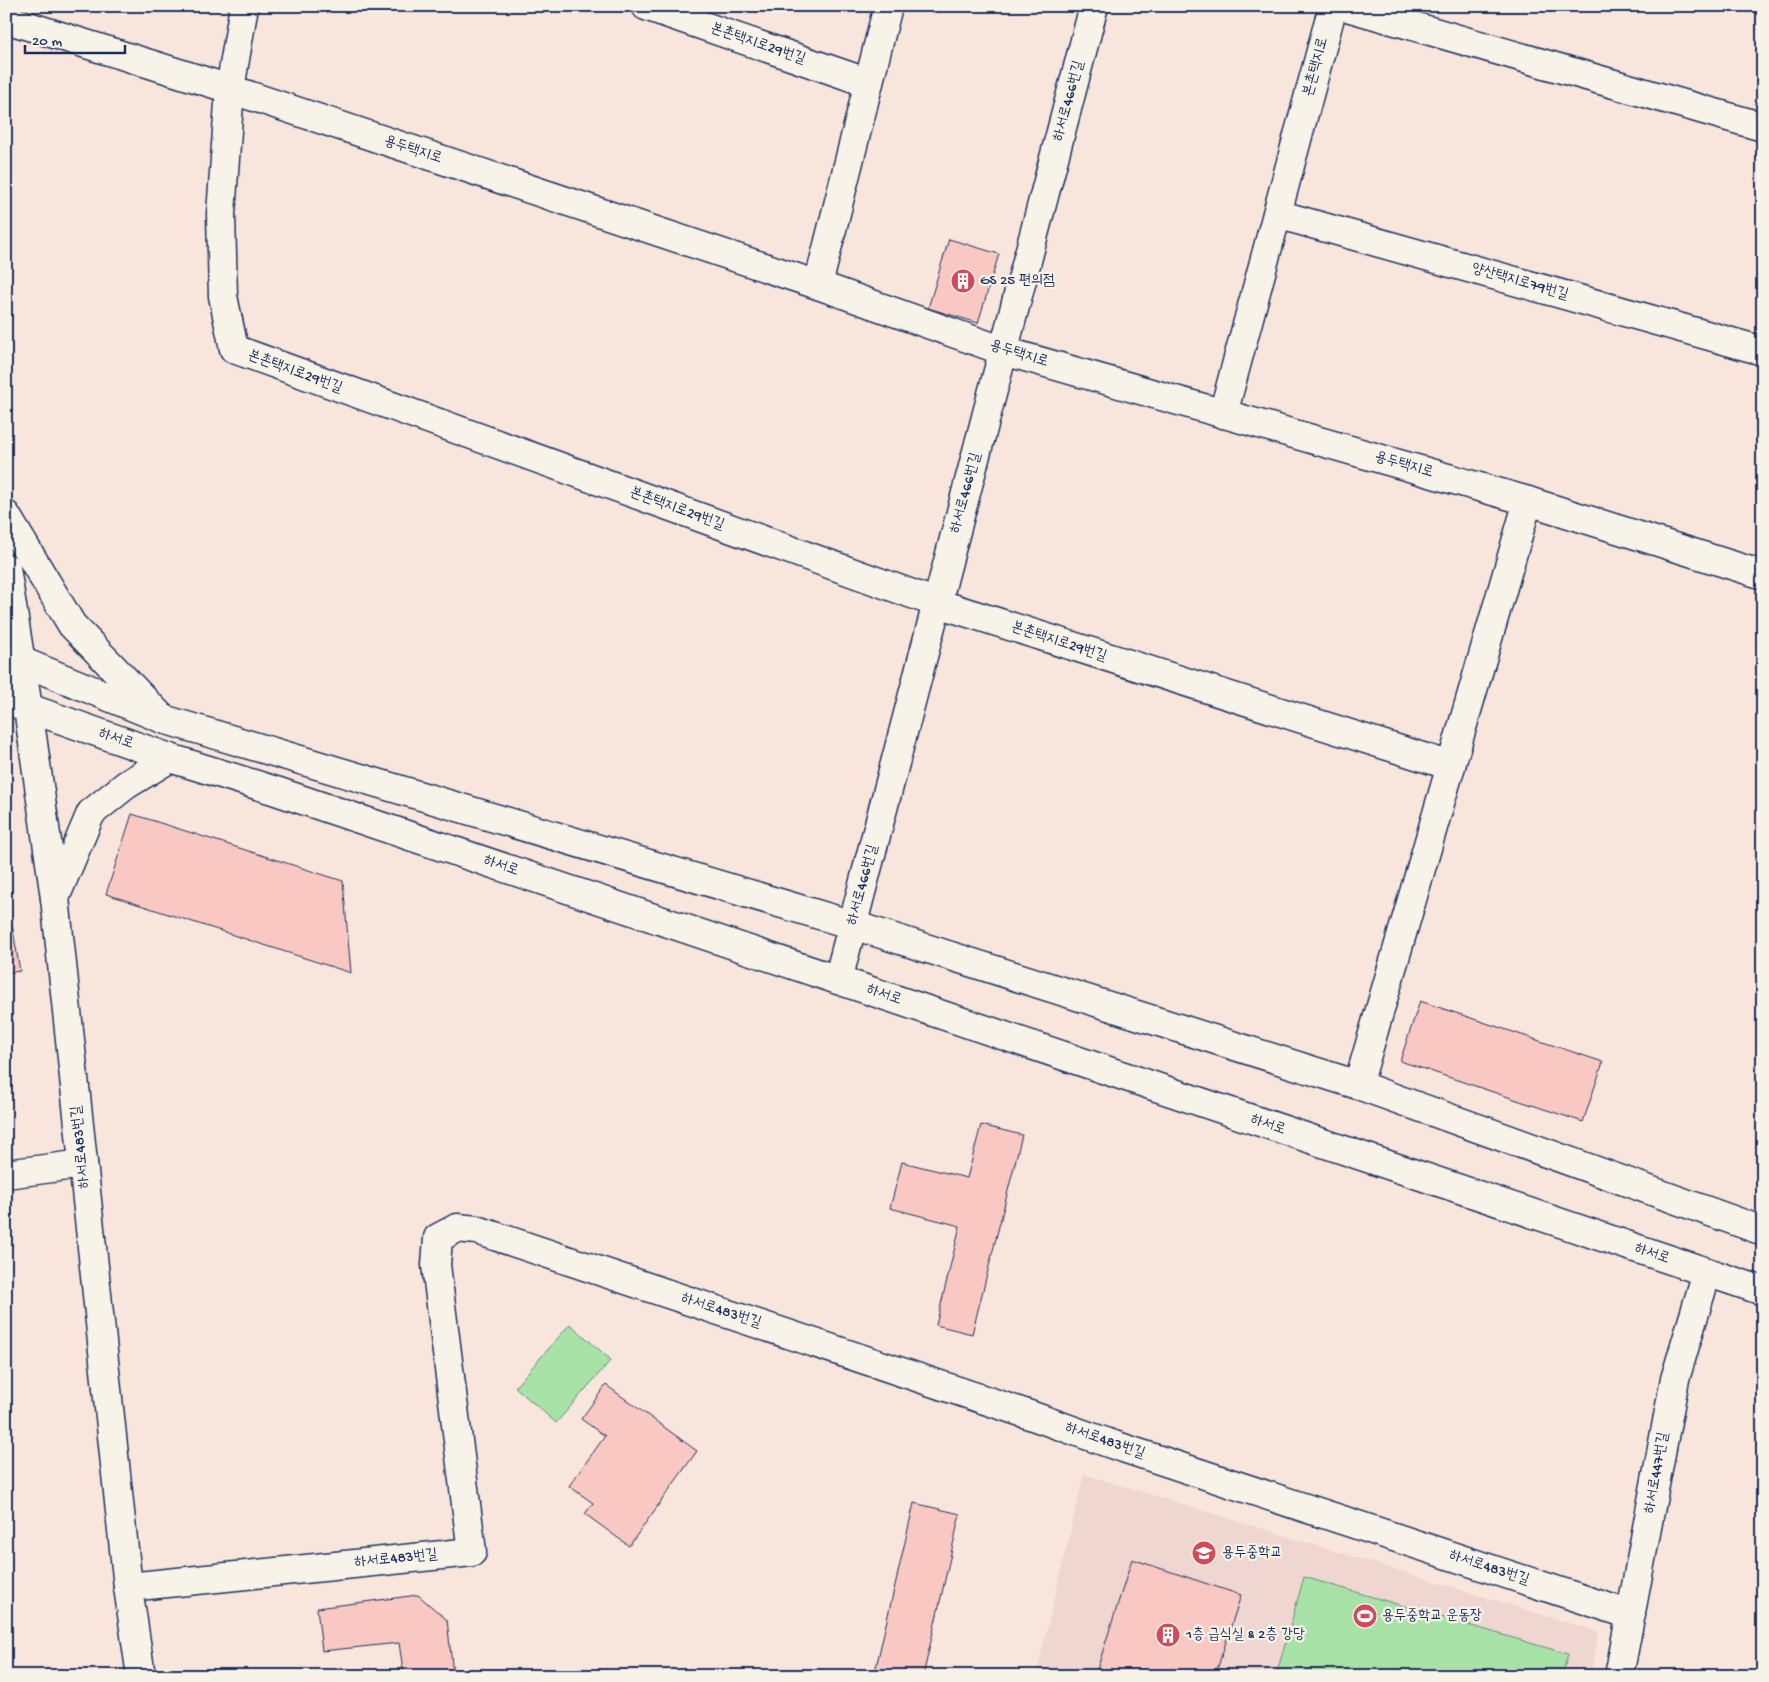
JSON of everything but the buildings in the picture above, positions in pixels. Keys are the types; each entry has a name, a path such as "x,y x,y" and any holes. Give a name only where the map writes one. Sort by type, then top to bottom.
{"street":[{"name":"본촌택지로29번길","path":"244,6 230,89 221,223 223,296 234,349 937,603 1451,766"},
{"name":"본촌택지로29번길","path":"646,6 869,82"},
{"path":"818,285 888,6"},
{"name":"하서로466번길","path":"838,980 1094,6"},
{"name":"본촌택지로","path":"1277,214 1333,6"},
{"path":"1344,6 1763,127"},
{"name":"용두택지로","path":"6,19 230,89 818,285 1004,351 1528,501 1763,575"},
{"path":"1223,414 1277,214"},
{"name":"양산택지로79번길","path":"1277,214 1763,351"},
{"path":"1358,1085 1528,501"},
{"path":"6,515 72,625 163,719"},
{"name":"하서로483번길","path":"6,568 17,704 55,898 128,1587 141,1676"},
{"path":"14,658 163,719 853,924 1358,1085 1763,1231"},
{"name":"하서로","path":"17,704 170,758 284,794 1763,1291"},
{"path":"55,898 91,813 126,785 170,758"},
{"path":"6,1174 83,1164"},
{"name":"하서로483번길","path":"128,1587 472,1552 436,1265 438,1238 457,1228 477,1230 1018,1410 1114,1445 1631,1615"},
{"name":"하서로447번길","path":"1618,1676 1675,1378 1707,1272"}],"shaded area":[{"name":"용두중학교","path":"1084,1474 1599,1632 1590,1676 1036,1676"}],"green space":[{"path":"570,1324 611,1360 556,1423 515,1387"},
{"name":"용두중학교 운동장","path":"1304,1577 1568,1654 1562,1676 1276,1676"}],"place":[{"name":"GS 25 편의점","path":"963,281"},
{"name":"용두중학교","path":"1204,1553"},
{"name":"용두중학교 운동장","path":"1365,1616"},
{"name":"1층 급식실 & 2층 강당","path":"1168,1635"}]}
